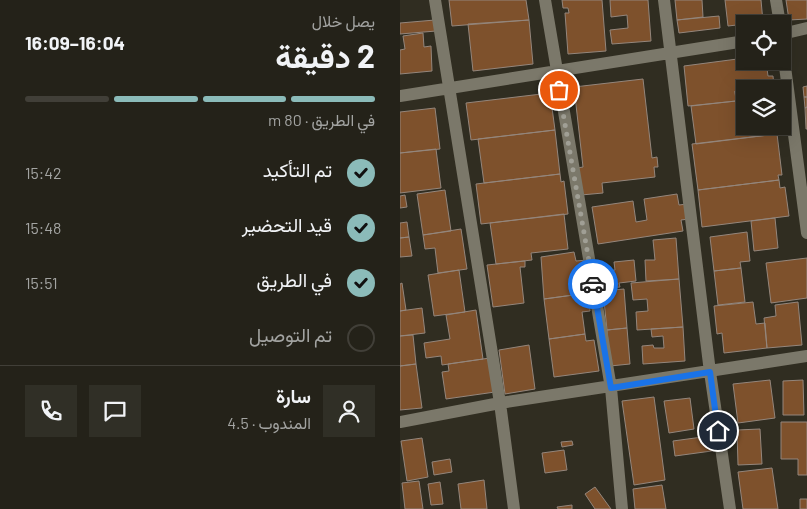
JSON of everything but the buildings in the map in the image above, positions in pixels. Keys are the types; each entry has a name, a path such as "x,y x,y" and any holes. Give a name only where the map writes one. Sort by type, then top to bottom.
{"street":[{"path":"435,0 500,403 514,509"},
{"path":"544,0 611,388 622,509"},
{"path":"664,0 710,372 730,509"},
{"path":"776,0 778,15"},
{"path":"791,32 807,28"},
{"path":"400,96 736,43"},
{"path":"785,70 807,233"},
{"path":"400,422 500,403 611,388 807,356"}],"way so far":[{"path":"559,90 593,284"}],"route":[{"path":"593,284 611,388 710,372 718,431"}]}
